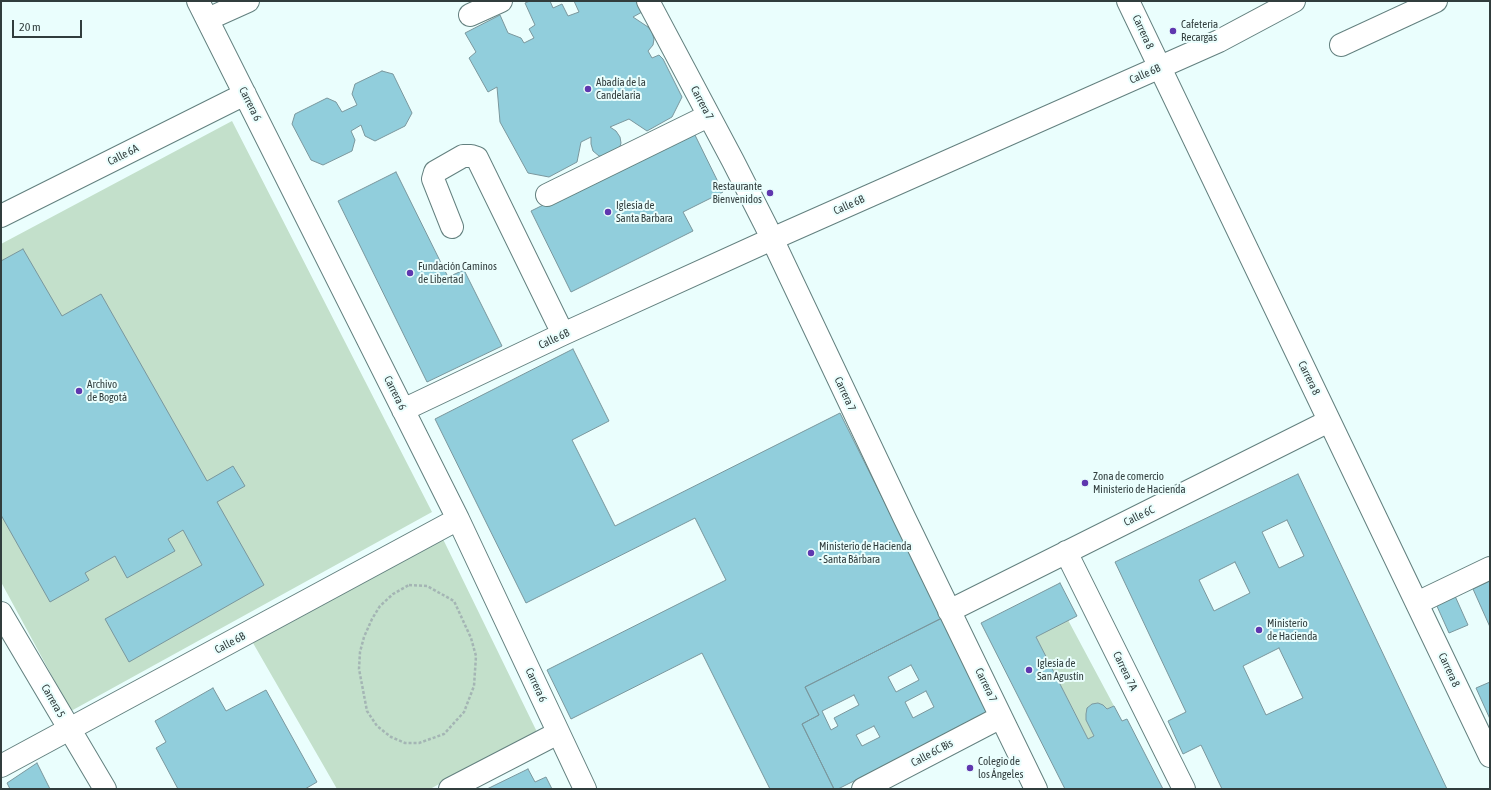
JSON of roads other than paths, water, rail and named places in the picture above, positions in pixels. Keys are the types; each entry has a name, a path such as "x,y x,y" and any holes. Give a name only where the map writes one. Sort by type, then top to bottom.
{"street":[{"path":"203,10 248,1"},
{"path":"470,16 501,1"},
{"name":"Carrera 7","path":"648,1 733,161 772,239 949,611 1036,789"},
{"name":"Carrera 8","path":"1128,1 1490,756"},
{"name":"Calle 6B","path":"403,410 563,334 772,239 1219,41 1294,1"},
{"path":"1340,45 1436,1"},
{"name":"Carrera 6","path":"203,10 458,519 585,789"},
{"name":"Calle 6A","path":"1,216 245,94"},
{"path":"547,195 708,116"},
{"path":"452,227 433,178 435,172 463,156 477,158 563,334"},
{"name":"Calle 6C","path":"949,611 1329,421"},
{"name":"Calle 6B","path":"1,766 458,519"},
{"name":"Carrera 7A","path":"1066,552 1184,789"},
{"path":"1417,602 1490,568"},
{"name":"Carrera 5","path":"1,613 105,789"},
{"name":"Calle 6C Bis","path":"863,789 1001,717"},
{"path":"450,789 558,733"}],"place":[{"name":"Cafeteria Recargas","path":"1173,31"},
{"name":"Abadía de la Candelaria","path":"588,89"},
{"name":"Restaurante Bienvenidos","path":"770,193"},
{"name":"Iglesia de Santa Barbara","path":"608,212"},
{"name":"Fundación Caminos de Libertad","path":"410,273"},
{"name":"Archivo de Bogotá","path":"79,391"},
{"name":"Zona de comercio Ministerio de Hacienda","path":"1085,483"},
{"name":"Ministerio de Hacienda - Santa Bárbara","path":"811,553"},
{"name":"Ministerio de Hacienda","path":"1259,630"},
{"name":"Iglesia de San Agustín","path":"1029,670"},
{"name":"Colegio de los Ángeles","path":"970,768"}]}
